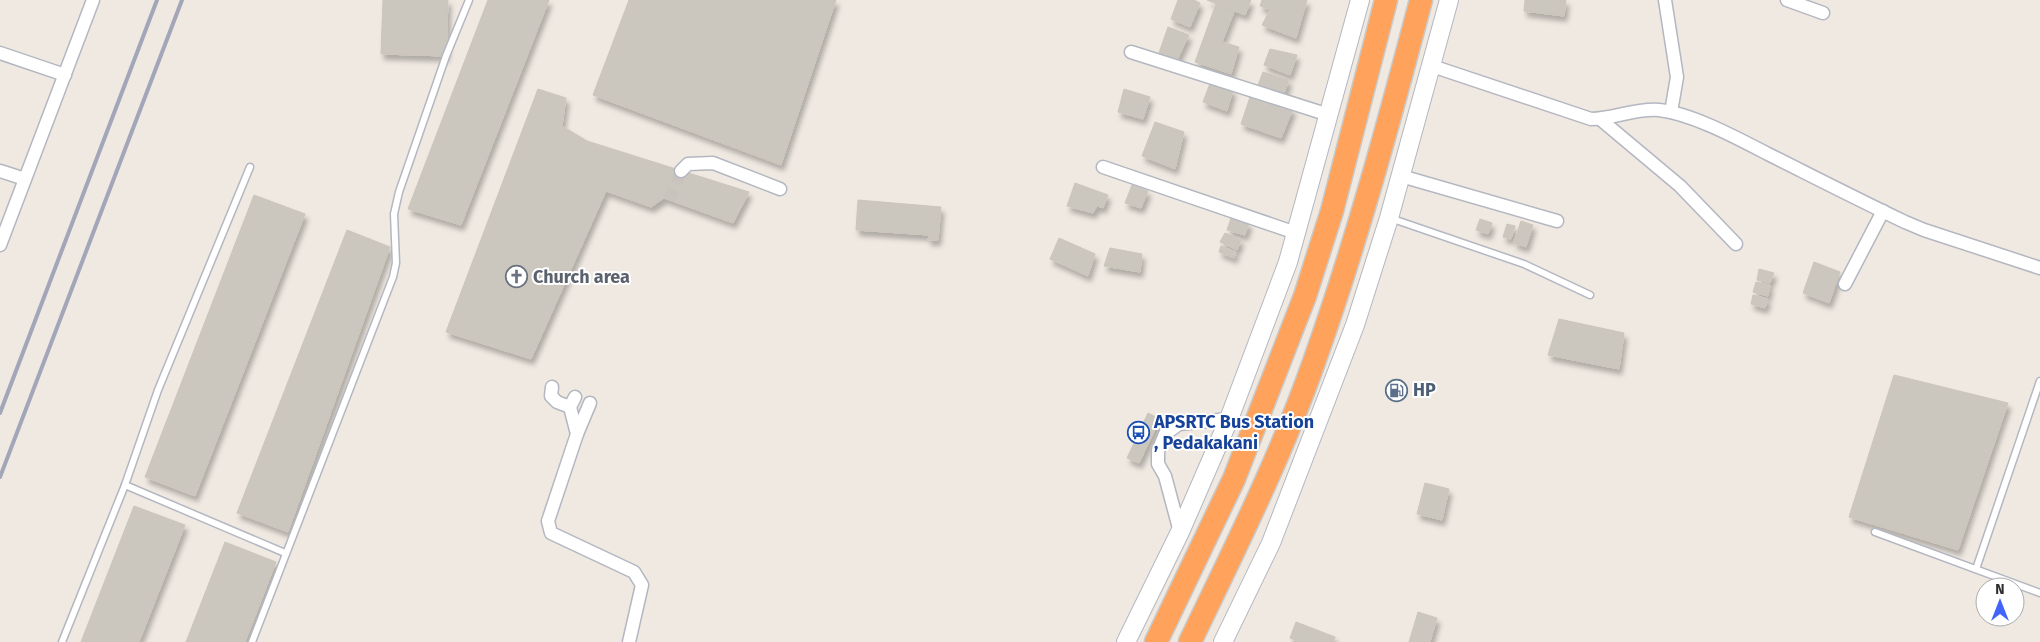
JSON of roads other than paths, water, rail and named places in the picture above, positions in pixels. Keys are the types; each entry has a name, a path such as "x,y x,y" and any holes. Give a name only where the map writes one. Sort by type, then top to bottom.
{"highway":[{"path":"1156,642 1234,479 1299,312 1332,211 1386,0"},
{"path":"1190,642 1262,492 1314,364 1357,233 1421,0"}],"main road":[{"path":"1126,642 1180,532 1229,419 1288,262 1360,0"},
{"path":"1223,642 1271,543 1356,325 1389,218 1449,0"}],"street":[{"path":"0,245 93,0"},
{"path":"1665,0 1676,77 1671,112"},
{"path":"1787,0 1823,13"},
{"path":"1131,52 1329,115"},
{"path":"0,53 65,75"},
{"path":"1432,66 1584,118 1600,119 1634,111 1657,110 1671,112 1740,140 1924,230 2040,268"},
{"path":"1600,119 1680,186 1736,244"},
{"path":"681,171 688,164 712,163 780,189"},
{"path":"1103,167 1296,233"},
{"path":"0,170 25,179"},
{"path":"1401,176 1557,221"},
{"path":"1845,284 1882,211"},
{"path":"552,387 551,396 557,402 572,402 577,434"},
{"path":"590,403 577,434 548,521 551,533 634,572 642,585 628,642"},
{"path":"1180,532 1165,476 1158,464 1158,451 1165,434 1179,424 1229,419"}],"lane":[{"path":"252,642 393,277 396,263 394,214 399,192 446,56 468,0"},
{"path":"62,642 125,485 158,390 250,167"},
{"path":"1389,218 1524,264 1590,295"},
{"path":"1976,569 2040,381"},
{"path":"125,485 285,553"},
{"path":"1875,532 2040,593"}],"tunnel":[{"path":"669,200 681,171"}],"railway":[{"path":"0,413 157,0"},
{"path":"0,477 182,0"}],"place":[{"name":"Church area","path":"517,277"},
{"name":"HP","path":"1397,390"},
{"name":"APSRTC Bus Station , Pedakakani","path":"1138,432"}]}
